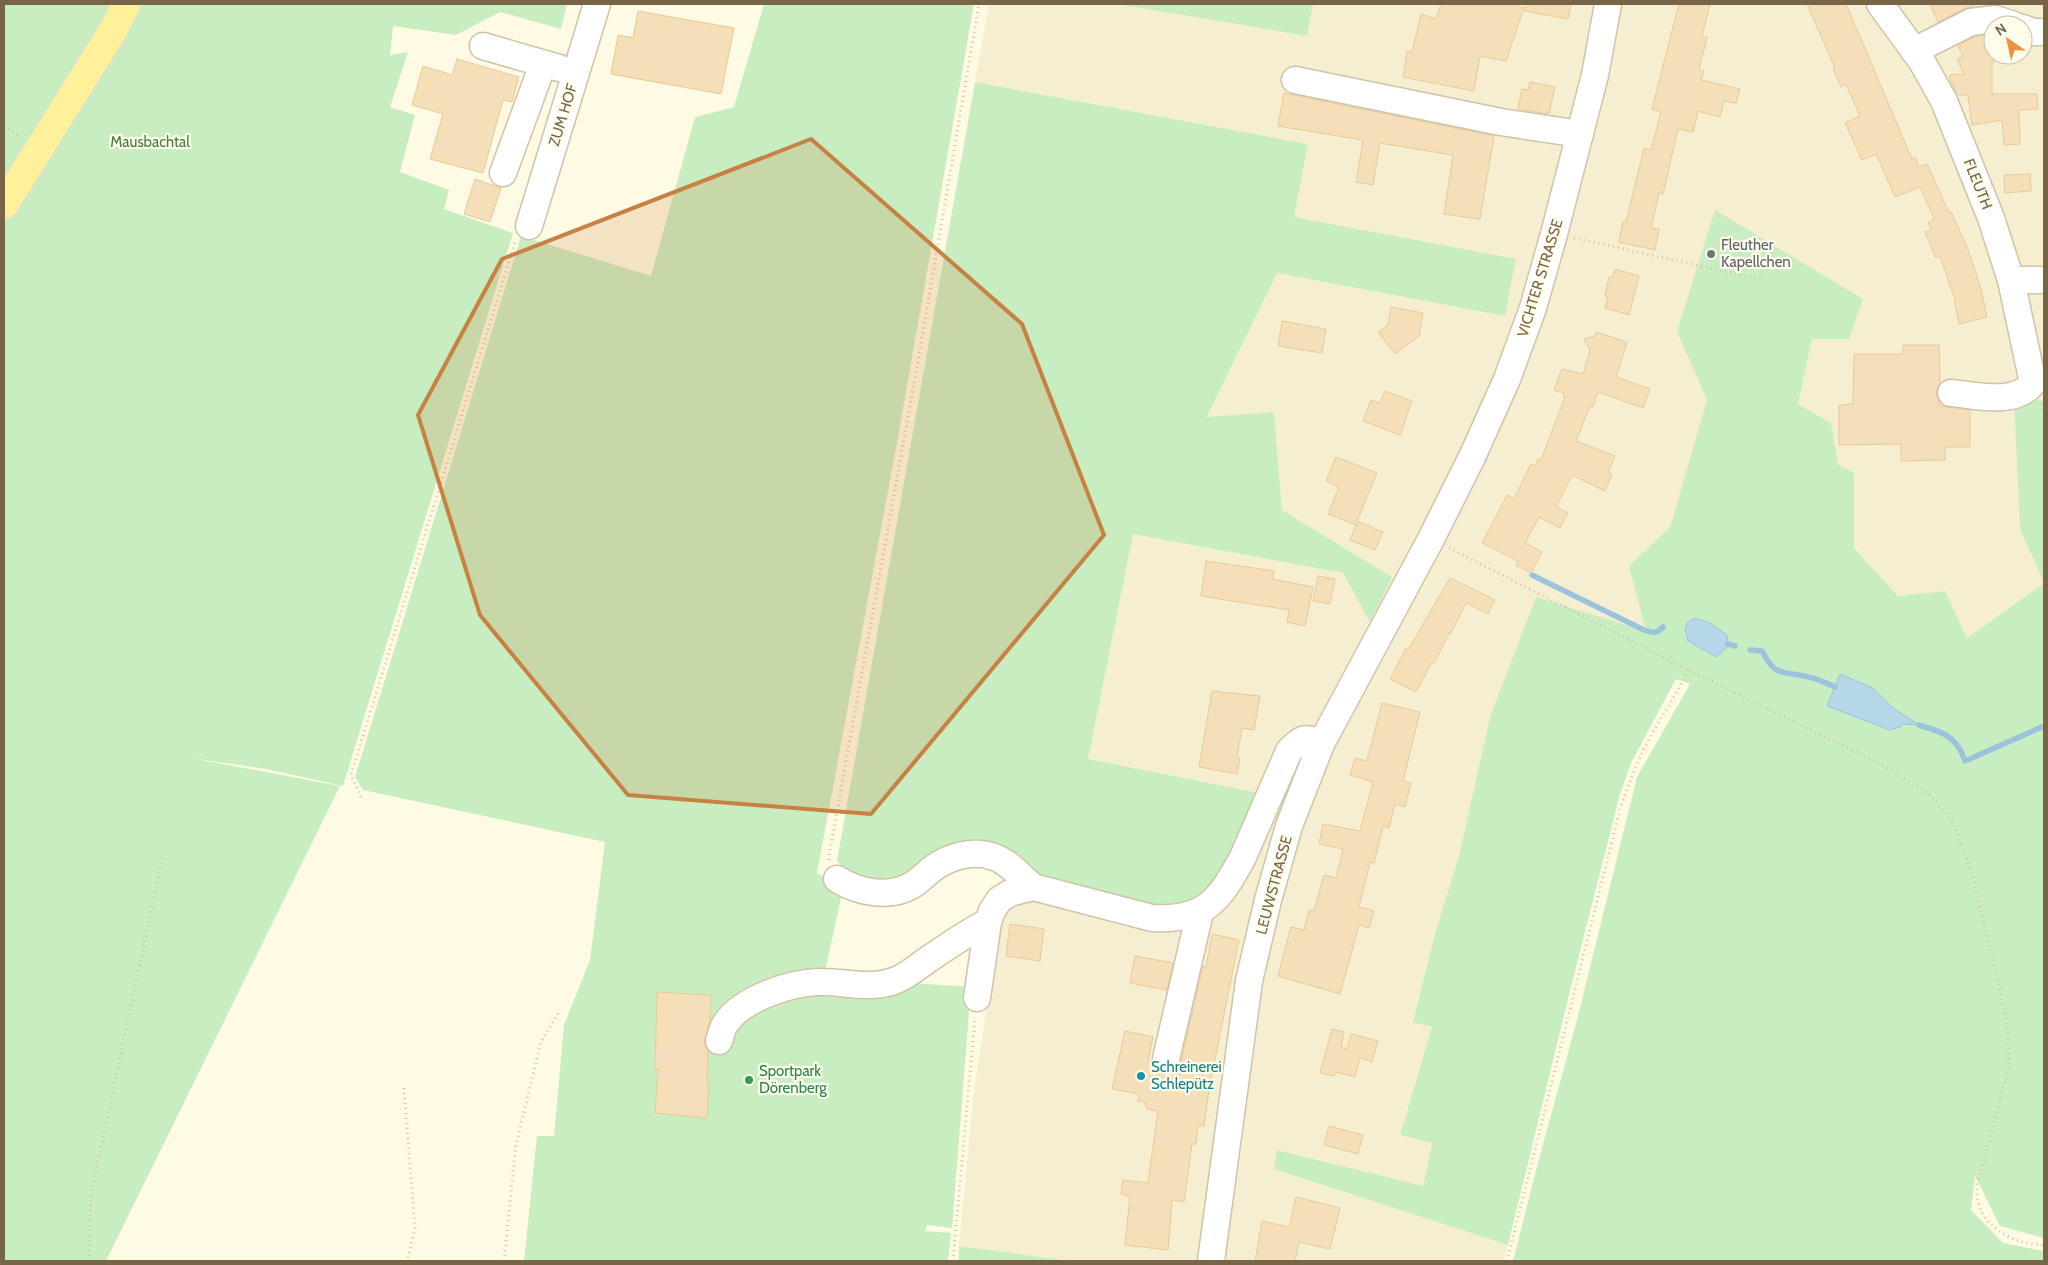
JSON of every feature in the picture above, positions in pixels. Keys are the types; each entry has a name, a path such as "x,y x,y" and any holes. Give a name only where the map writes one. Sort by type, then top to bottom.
{"main road":[{"path":"4,205 114,29 126,4"}],"street":[{"name":"ZUM HOF","path":"529,226 596,4"},
{"name":"VICHTER STRASSE","path":"1431,539 1473,455 1507,379 1533,308 1595,75 1608,4"},
{"name":"FLEUTH","path":"1880,4 1914,51 1944,101 1991,218 2011,280 2033,383 2027,391 2016,395 1996,397 1951,392"},
{"path":"1914,51 1971,22 1983,20"},
{"path":"483,46 576,73"},
{"path":"504,172 543,64"},
{"path":"1295,80 1501,122 1580,134"},
{"path":"513,147 544,179"},
{"path":"2011,280 2044,280"},
{"name":"LEUWSTRASSE","path":"1211,1261 1250,981 1268,900 1289,826 1321,744 1431,539"},
{"path":"837,879 848,886 862,891 894,892 905,889 931,870 952,858 984,854 1001,860 1033,887 1152,918 1171,919 1186,916 1200,912 1215,900 1234,874 1289,751 1302,739 1308,738 1321,744"},
{"path":"977,998 988,922 992,910 1000,900 1010,893 1033,887"},
{"path":"1166,1059 1200,912"},
{"path":"718,1041 725,1024 742,1006 766,994 818,982 874,985 894,981 914,970 970,931 988,922"}],"path":[{"path":"837,879 831,868 829,856 918,367 978,4"},
{"path":"360,797 350,775 515,242 522,227 529,226"},
{"path":"1554,234 1764,280"},
{"path":"1431,539 1688,670 1902,776 1927,792 1946,812 1958,834 1973,877 2006,1016 2009,1050 2008,1068 1977,1184 1978,1201 1985,1217 1996,1229 2017,1241 2044,1245"},
{"path":"1507,1261 1620,808 1649,739 1688,670"},
{"path":"88,1261 91,1195 163,855"},
{"path":"953,1261 977,998"},
{"path":"504,1261 516,1145 541,1042 560,1010"},
{"path":"404,1088 415,1229 407,1261"}],"highlighted area":[{"path":"811,139 1022,324 1104,535 871,814 628,795 480,615 418,415 502,259"}],"shaded area":[{"path":"989,4 1117,4 1307,36 1313,4 2044,4 2044,401 2014,401 2020,529 2044,583 1967,638 1945,591 1898,596 1854,548 1854,473 1838,464 1831,423 1798,404 1812,339 1677,332 1707,400 1670,527 1629,566 1646,631 1536,598 1490,717 1459,856 1436,930 1413,1021 1432,1027 1400,1135 1432,1143 1423,1186 1277,1150 1274,1169 1508,1245 1504,1261 1224,1261 1231,1202 1243,1139 1222,1133 1200,1261 1071,1261 959,1246 973,1097 1002,912 1034,901 1126,927 1192,927 1259,793 1088,759 1133,534 1343,573 1392,577 1282,510 1274,412 1207,418 1277,273 1505,316 1516,260 1294,217 1308,144 975,82"}],"green space":[{"name":"Mausbachtal","path":"4,4 567,4 561,29 500,12 456,35 393,26 390,55 408,52 390,107 415,115 400,172 449,190 444,209 513,233 343,786 266,769 191,758 340,786 106,1261 4,1261"},
{"path":"764,4 974,4 898,437 817,873 843,888 824,977 971,987 952,1228 927,1225 925,1231 951,1233 948,1261 524,1261 537,1136 554,1136 564,1025 590,960 605,842 363,790 355,777 521,236 651,276 695,117 734,107"},
{"path":"1117,4 1313,4 1307,36"},
{"path":"975,82 1308,144 1294,217 1516,259 1505,316 1277,273 1207,417 1274,412 1282,510 1392,577 1370,622 1343,573 1133,534 1088,759 1259,793 1226,869 1201,898 1157,909 1030,875 993,849 909,880 858,882 837,861"},
{"path":"1715,210 1863,299 1849,339 1812,339 1798,404 1831,423 1838,464 1854,473 1854,548 1898,596 1945,591 1967,638 2044,583 2044,1238 2000,1226 1975,1176 1971,1210 2003,1243 2044,1251 2044,1261 1513,1261 1577,1020 1637,777 1690,684 1676,679 1631,763 1620,794 1508,1245 1274,1169 1277,1150 1423,1186 1432,1143 1400,1135 1432,1027 1413,1022 1436,930 1459,856 1490,717 1536,597 1646,631 1629,566 1670,527 1707,400 1677,332"},
{"path":"2014,400 2044,401 2044,583 2020,529"},
{"path":"959,1246 1063,1260 1071,1261 959,1261"}],"water":[{"path":"1695,618 1710,623 1727,635 1726,648 1716,657 1688,641 1685,629 1688,622"},
{"path":"1840,674 1873,688 1893,708 1919,725 1902,724 1900,727 1890,730 1827,706"}],"building":[{"path":"1441,4 1513,4 1524,8 1506,61 1480,56 1474,91 1403,77 1407,51 1412,52 1421,14 1436,19"},
{"path":"1525,4 1571,4 1568,19 1525,11"},
{"path":"1679,4 1710,4 1702,36 1707,37 1699,70 1704,71 1701,80 1740,89 1736,103 1724,101 1720,117 1698,111 1693,132 1678,129 1663,194 1659,193 1651,228 1659,229 1655,250 1619,242 1623,221 1626,222 1644,148 1651,150 1661,112 1652,109"},
{"path":"1807,4 1846,4 1912,159 1915,157 1919,167 1927,164 1968,249 1981,289 1987,317 1959,324 1954,297 1940,256 1936,258 1925,232 1931,230 1928,222 1934,219 1920,187 1895,197 1876,154 1862,160 1845,123 1860,116 1846,84 1841,87 1833,68 1835,68"},
{"path":"1930,4 1973,4 1974,6 1938,22"},
{"path":"638,11 734,28 721,94 611,74 618,35 633,38"},
{"path":"1983,36 1983,65 1992,65 1992,94 2037,94 2038,109 2019,110 2020,144 2004,145 2002,120 1972,125 1968,95 1958,95 1950,80 1950,75 1964,74 1957,59 1963,57 1958,45 1975,37"},
{"path":"457,59 519,77 512,102 503,100 483,173 430,159 443,114 412,105 423,66 452,75"},
{"path":"1530,82 1555,87 1549,114 1518,109 1522,89 1528,90"},
{"path":"1284,93 1494,136 1480,219 1444,214 1453,155 1380,143 1373,185 1356,182 1363,140 1278,126"},
{"path":"2030,174 2031,191 2005,193 2004,175"},
{"path":"475,179 501,188 490,222 464,214"},
{"path":"1615,269 1639,276 1629,315 1605,308 1608,297 1605,296 1609,277 1612,278"},
{"path":"1391,307 1423,313 1419,336 1395,354 1378,332 1388,325"},
{"path":"1282,321 1326,329 1322,353 1278,346"},
{"path":"1596,332 1627,342 1616,377 1650,389 1643,408 1598,392 1593,407 1590,406 1576,441 1615,456 1608,473 1612,474 1605,491 1572,475 1556,507 1568,513 1560,528 1539,517 1525,543 1542,552 1531,573 1516,565 1518,561 1482,543 1507,495 1514,499 1531,464 1535,466 1538,459 1541,460 1565,397 1563,397 1565,394 1554,390 1562,369 1583,374 1590,350 1584,339 1595,336"},
{"path":"1903,345 1939,345 1940,383 1936,392 1940,406 1970,410 1970,447 1945,447 1945,460 1901,461 1901,444 1839,445 1839,405 1853,404 1854,354 1903,354"},
{"path":"1385,391 1412,401 1400,435 1363,421 1371,400 1380,403"},
{"path":"1336,457 1377,473 1357,521 1383,532 1375,550 1350,540 1357,523 1356,525 1328,514 1339,487 1326,481"},
{"path":"1206,561 1274,571 1272,579 1313,587 1305,626 1287,622 1289,610 1201,596"},
{"path":"1318,576 1335,579 1330,604 1313,601"},
{"path":"1450,578 1495,600 1488,614 1466,603 1451,633 1434,663 1432,662 1416,692 1390,679 1406,648 1408,650"},
{"path":"1212,691 1260,696 1254,730 1242,728 1237,757 1240,758 1237,774 1199,767"},
{"path":"1382,703 1420,712 1403,781 1411,783 1405,807 1395,804 1389,828 1383,826 1374,863 1370,862 1359,907 1374,911 1369,928 1359,925 1340,994 1278,976 1291,927 1304,930 1309,910 1314,911 1324,875 1336,878 1343,849 1319,844 1323,824 1360,831 1373,782 1350,775 1355,758 1367,761"},
{"path":"1010,924 1044,929 1040,961 1006,956"},
{"path":"1212,934 1239,940 1210,1084 1204,1126 1198,1126 1196,1144 1192,1144 1184,1202 1172,1200 1168,1250 1125,1245 1130,1196 1121,1194 1123,1180 1148,1183 1158,1111 1147,1109 1144,1102 1138,1101 1139,1094 1112,1089 1125,1031 1153,1037 1148,1060 1152,1061 1156,1070 1163,1074 1177,1069 1181,1062 1203,966 1206,967"},
{"path":"1135,956 1173,963 1167,990 1130,983"},
{"path":"657,992 711,995 710,1021 704,1044 708,1051 707,1118 655,1113 658,1069 655,1069"},
{"path":"1332,1029 1344,1032 1341,1047 1347,1049 1351,1034 1378,1041 1372,1062 1360,1058 1355,1077 1335,1072 1334,1076 1320,1073"},
{"path":"1329,1126 1363,1135 1358,1154 1324,1145"},
{"path":"1296,1197 1340,1208 1330,1249 1299,1242 1295,1261 1255,1261 1262,1221 1289,1227"}],"waterway":[{"path":"1532,575 1644,630 1654,632 1663,627"},
{"path":"1728,644 1735,646"},
{"path":"1750,650 1762,651 1771,665 1779,671 1812,678 1835,687"},
{"path":"1919,725 1948,736 1958,746 1965,761 2044,726"}],"place":[{"name":"Fleuther Kapellchen","path":"1711,254"},
{"name":"Schreinerei Schlepütz","path":"1141,1076"},
{"name":"Sportpark Dörenberg","path":"749,1080"}]}
